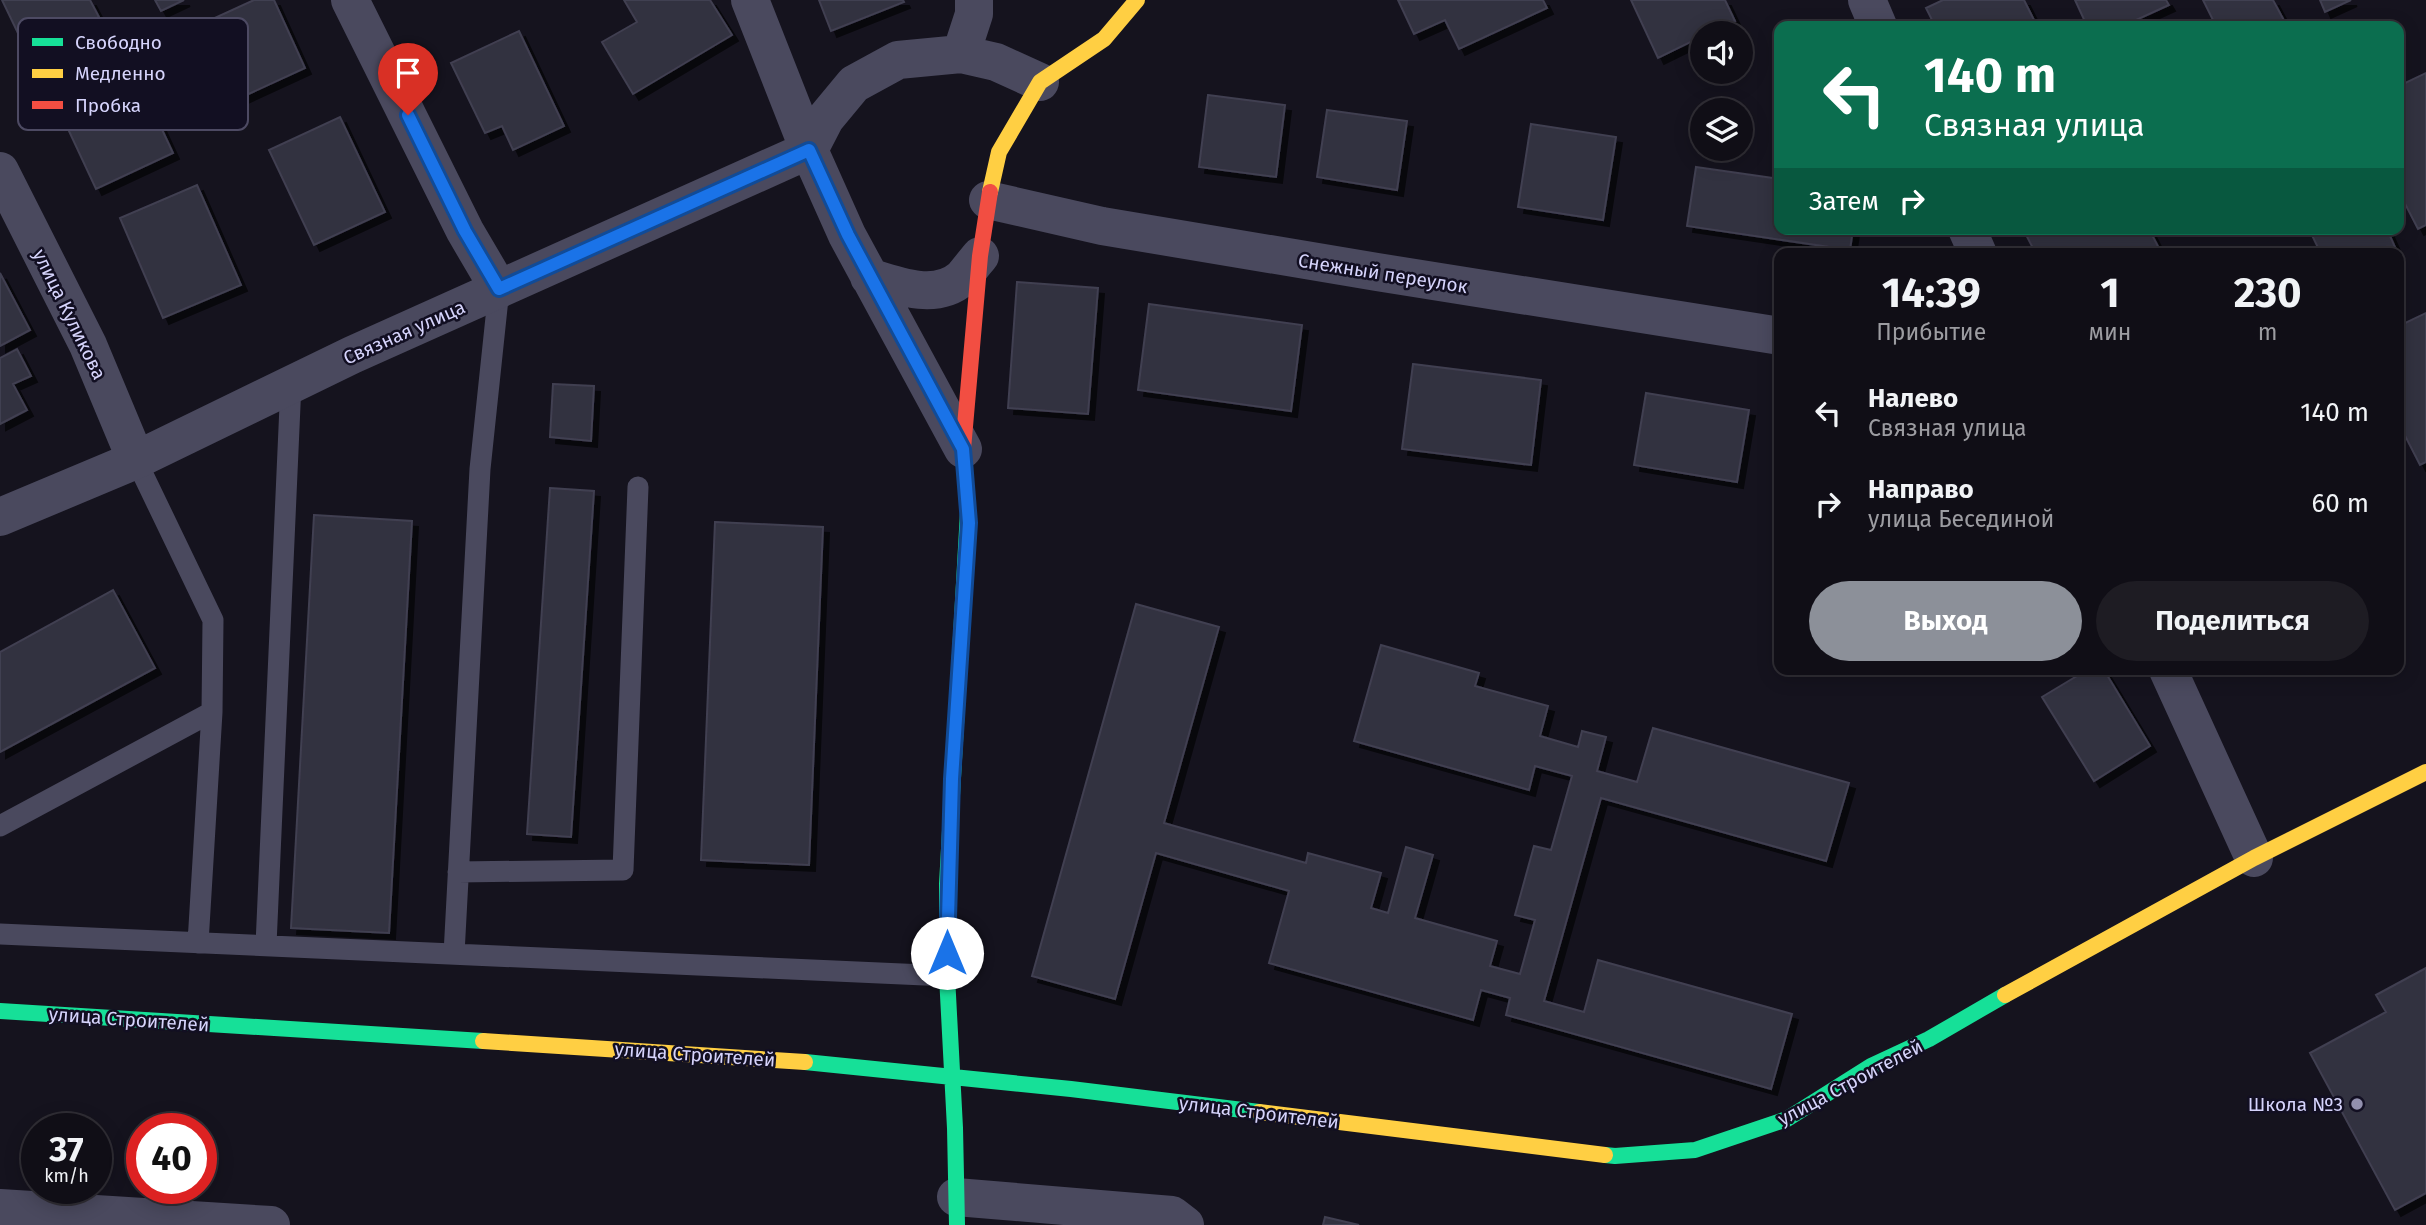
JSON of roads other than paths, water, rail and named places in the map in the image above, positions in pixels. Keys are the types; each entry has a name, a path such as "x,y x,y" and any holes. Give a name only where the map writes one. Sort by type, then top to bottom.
{"street":[{"path":"350,0 465,231 499,289"},
{"path":"750,0 809,150 848,235 963,449"},
{"path":"961,54 974,14 974,0"},
{"path":"1137,0 1104,39 1040,82 999,152 988,200 980,256 963,449 969,523 951,792 947,976 957,1211 1172,1215 1185,1225"},
{"path":"1867,0 1876,21"},
{"path":"809,150 825,119 854,84 898,60 961,54 996,62 1040,82"},
{"name":"Связная улица","path":"0,517 136,460 291,383 809,150"},
{"name":"улица Куликова","path":"0,171 88,345 136,460"},
{"name":"Снежный переулок","path":"988,200 1115,228 1774,335"},
{"path":"869,277 903,288 941,288 960,280 980,256"},
{"path":"2170,675 2254,858"},
{"name":"улица Строителей","path":"0,1011 769,1059 1071,1088 1615,1156 1695,1150 1787,1119 1871,1066 1930,1039 2065,961 2254,858 2426,772"},
{"path":"0,1208 271,1225"}],"lane":[{"path":"454,954 480,469 499,289"},
{"path":"267,945 291,383"},
{"path":"136,460 213,620 212,712 198,943"},
{"path":"458,872 623,870 638,487"},
{"path":"0,826 212,712"},
{"path":"0,933 947,976"}],"place":[{"name":"Школа №3","path":"2357,1104"}]}
